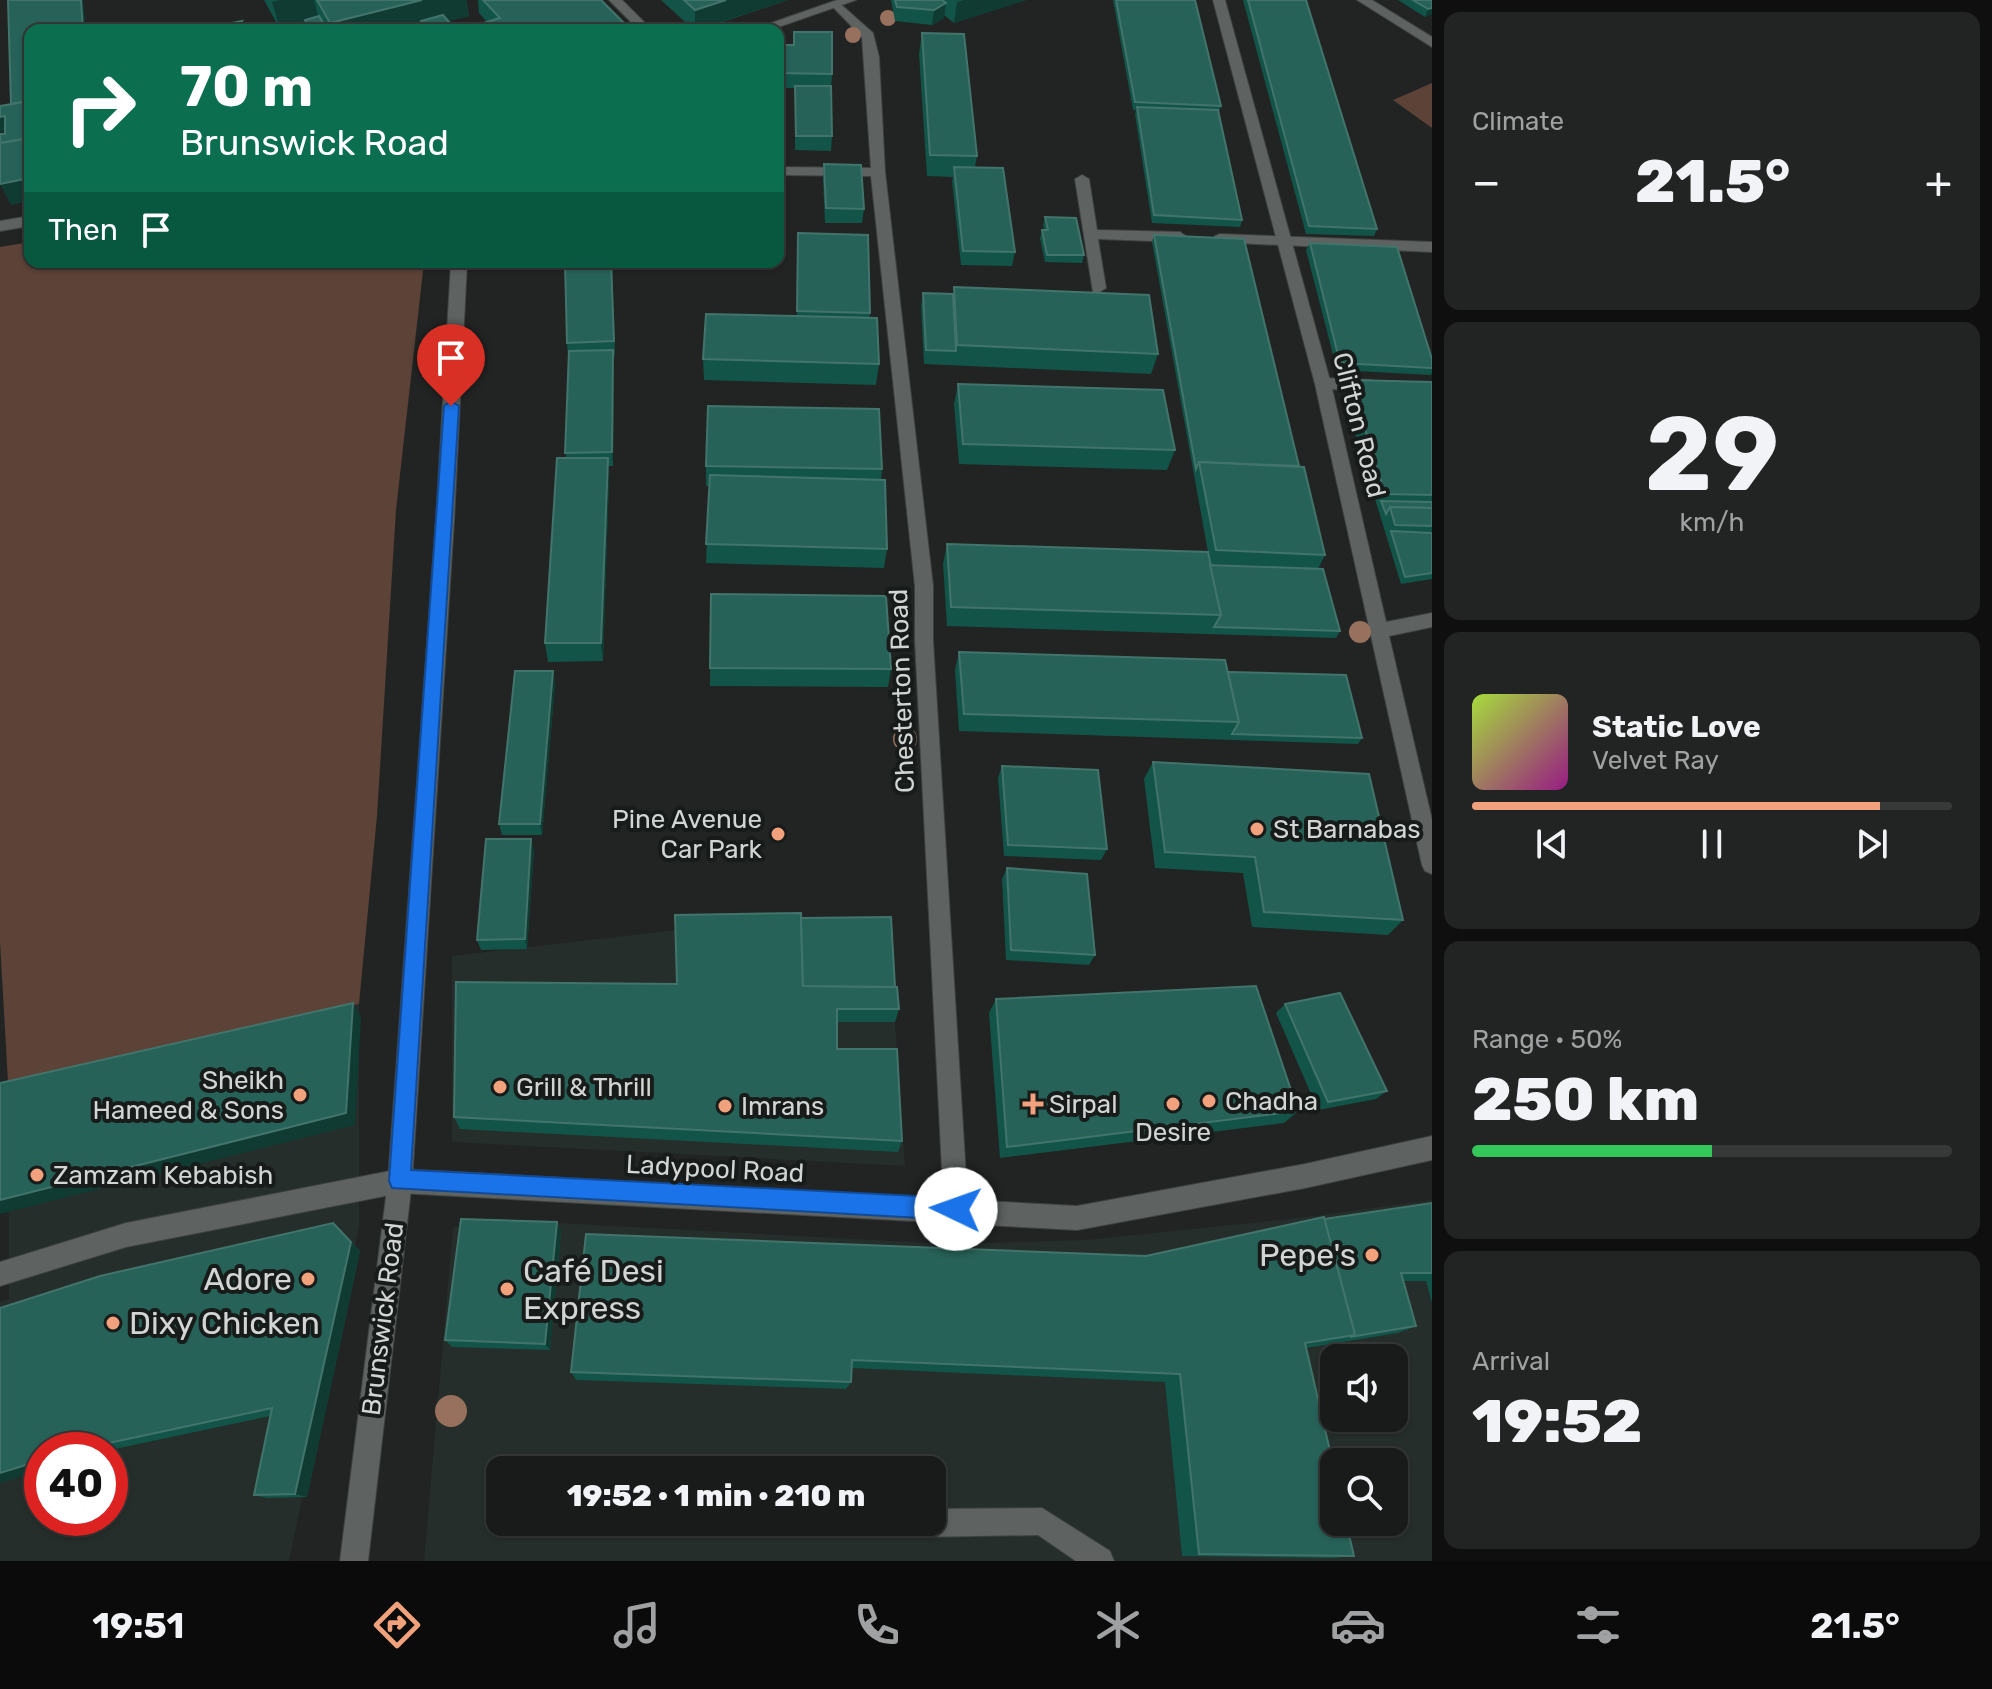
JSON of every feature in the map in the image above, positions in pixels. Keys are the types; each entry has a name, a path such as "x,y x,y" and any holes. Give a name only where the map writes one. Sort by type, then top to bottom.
{"street":[{"path":"615,0 640,24"},
{"name":"Clifton Road","path":"1219,0 1323,384 1432,865"},
{"path":"1363,0 1432,43"},
{"path":"776,24 844,2"},
{"name":"Chesterton Road","path":"844,2 868,36 872,57 878,172 924,586 924,641 956,1209"},
{"path":"784,171 878,172"},
{"path":"1082,179 1098,288"},
{"path":"0,226 24,222"},
{"path":"1090,234 1432,247"},
{"name":"Brunswick Road","path":"354,1561 400,1181 443,553 459,268"},
{"path":"1323,384 1385,387"},
{"path":"1380,630 1432,620"},
{"name":"Ladypool Road","path":"0,1274 126,1235 400,1181 1077,1218 1305,1176 1432,1148"},
{"path":"946,1523 1042,1521 1100,1561"}],"shaded area":[{"path":"1432,83 1432,128 1393,100"},
{"path":"24,243 24,268 423,268 396,510 377,816 359,1004 8,1082 0,942 0,247"},
{"path":"676,930 894,1009 905,1166 452,1142 452,956"},
{"path":"359,1004 359,1227 289,1561 0,1561 0,1302 9,1299 8,1082"},
{"path":"1432,1200 1432,1561 424,1561 453,1227 558,1223 947,1244 1086,1240 1299,1218"}],"building":[{"path":"8,0 81,0 83,24 24,24 24,102 11,104"},
{"path":"317,0 422,0 330,23"},
{"path":"483,0 601,0 625,24 480,24 500,18"},
{"path":"684,0 726,0 695,10"},
{"path":"895,0 942,0 946,3 934,10 897,7"},
{"path":"1116,0 1195,0 1221,106 1135,102"},
{"path":"1248,0 1306,0 1377,229 1309,226"},
{"path":"1413,0 1432,0 1432,8 1428,9"},
{"path":"443,15 451,24 424,24 421,21"},
{"path":"319,16 324,24 307,24 305,20"},
{"path":"794,32 832,32 832,74 784,73 784,45 794,45"},
{"path":"922,33 964,34 977,156 930,155"},
{"path":"795,86 831,86 832,136 796,136"},
{"path":"24,102 24,139 0,143 0,134 5,134 5,116 0,117 0,106"},
{"path":"1137,107 1218,110 1242,220 1154,215"},
{"path":"24,139 24,179 0,184 0,143"},
{"path":"824,164 861,165 864,209 826,208"},
{"path":"954,167 1003,168 1015,252 963,251"},
{"path":"1045,217 1076,218 1084,255 1047,255 1042,230 1048,230"},
{"path":"798,233 868,235 870,313 797,311"},
{"path":"1154,235 1244,239 1299,466 1199,462 1196,469"},
{"path":"1310,243 1397,247 1432,359 1432,368 1340,363"},
{"path":"565,268 611,268 614,341 567,343"},
{"path":"954,287 1149,295 1158,354 957,345"},
{"path":"923,293 953,294 956,351 926,350"},
{"path":"706,314 877,318 879,364 703,359"},
{"path":"613,350 612,452 565,453 569,351"},
{"path":"1350,380 1432,382 1432,495 1385,494"},
{"path":"958,384 1163,390 1175,450 963,444"},
{"path":"708,406 879,409 882,469 706,466"},
{"path":"557,458 608,458 601,643 545,643"},
{"path":"1199,462 1304,467 1325,555 1216,550"},
{"path":"710,475 885,480 887,549 706,544"},
{"path":"1381,501 1432,502 1432,508 1390,507 1386,514"},
{"path":"1390,507 1432,508 1432,526 1395,525"},
{"path":"1391,531 1432,533 1432,573 1405,577"},
{"path":"947,544 1208,552 1221,615 951,607"},
{"path":"1210,565 1323,569 1340,631 1214,627 1221,615"},
{"path":"711,594 886,596 891,669 710,668"},
{"path":"959,652 1225,660 1239,722 964,714"},
{"path":"515,671 553,671 540,824 499,824"},
{"path":"1228,672 1346,675 1362,738 1232,734 1239,722"},
{"name":"St Barnabas","path":"1153,762 1369,774 1403,920 1264,912 1255,857 1165,852"},
{"path":"1002,766 1098,770 1107,849 1008,845"},
{"path":"486,839 531,839 525,939 477,940"},
{"path":"1007,868 1087,874 1095,955 1011,950"},
{"path":"801,913 803,986 897,987 899,1009 837,1009 837,1049 897,1049 902,1141 454,1117 456,982 677,984 675,915"},
{"path":"891,917 895,987 803,986 801,918"},
{"path":"1256,986 1298,1111 1007,1147 996,999"},
{"path":"1340,993 1387,1091 1328,1102 1285,1004"},
{"path":"353,1003 346,1113 0,1200 0,1083"},
{"name":"Pepe's","path":"1432,1203 1432,1273 1401,1273 1416,1326 1350,1337 1355,1335 1324,1219"},
{"path":"1324,1217 1355,1335 1305,1343 1320,1408 1320,1432 1326,1432 1329,1448 1320,1448 1320,1536 1349,1536 1354,1556 1199,1554 1180,1374 852,1360 851,1382 571,1372 586,1234 1146,1256"},
{"name":"Café Desi Express","path":"461,1219 557,1222 545,1344 445,1340"},
{"path":"333,1223 351,1242 295,1494 254,1495 272,1408 128,1439 128,1432 24,1432 24,1466 0,1473 0,1308 100,1276"}],"place":[{"name":"St Barnabas","path":"1257,829"},
{"name":"Pine Avenue Car Park","path":"778,834"},
{"name":"Grill & Thrill","path":"500,1087"},
{"name":"Sheikh Hameed & Sons","path":"300,1095"},
{"name":"Chadha","path":"1209,1101"},
{"name":"Sirpal","path":"1033,1104"},
{"name":"Desire","path":"1173,1104"},
{"name":"Imrans","path":"725,1106"},
{"name":"Zamzam Kebabish","path":"37,1175"},
{"name":"Pepe's","path":"1372,1255"},
{"name":"Adore","path":"308,1279"},
{"name":"Café Desi Express","path":"507,1289"},
{"name":"Dixy Chicken","path":"113,1323"}],"route":[{"path":"451,406 400,1181 956,1209"}]}
